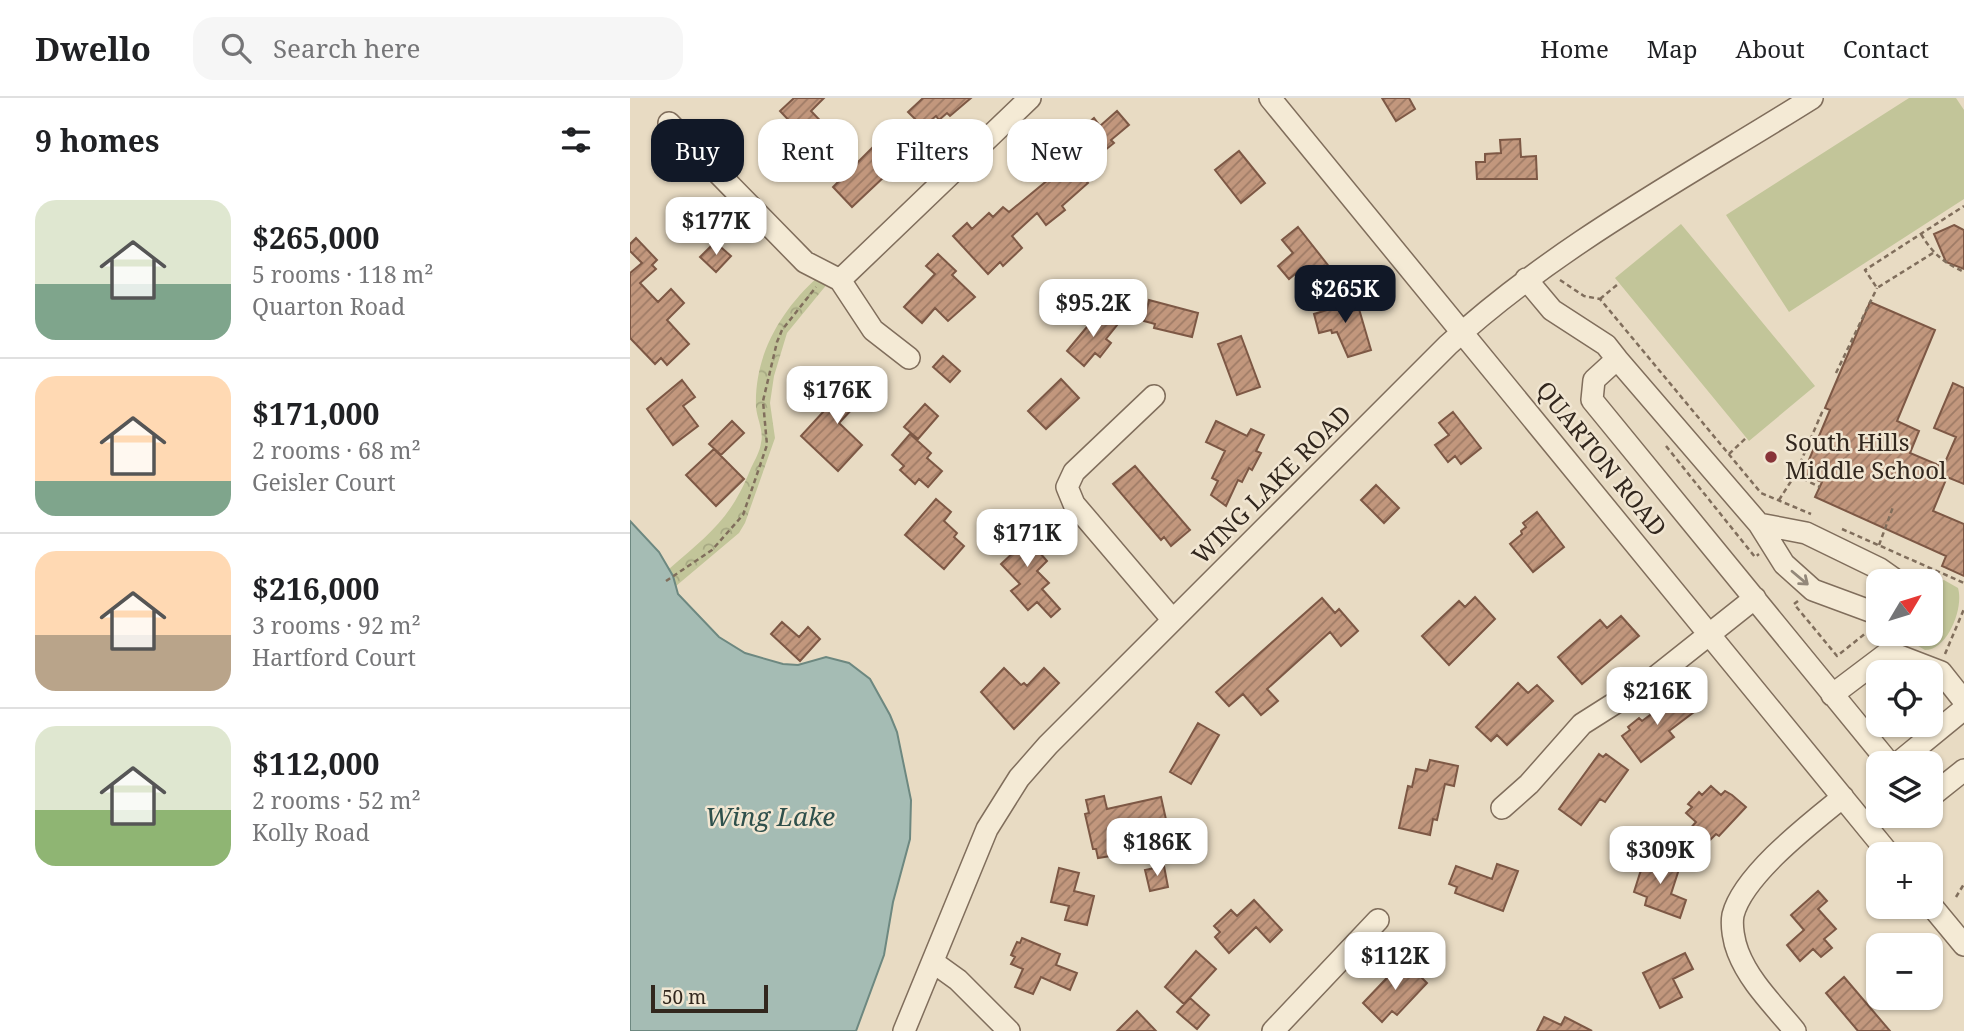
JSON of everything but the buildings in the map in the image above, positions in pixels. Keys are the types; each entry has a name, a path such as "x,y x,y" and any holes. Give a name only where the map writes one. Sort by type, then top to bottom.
{"street":[{"path":"833,277 1030,98"},
{"name":"QUARTON ROAD","path":"1270,98 1879,842"},
{"name":"WING LAKE ROAD","path":"904,1031 970,864 1013,786 1048,746 1172,619 1233,562 1463,331 1526,279 1713,157 1812,98"},
{"path":"725,182 804,262 833,277 873,330 909,358"},
{"path":"1526,279 1552,310 1606,345 1759,524 1784,564 1813,590 1866,618"},
{"path":"1616,359 1594,380 1592,400 1832,695 1866,724"},
{"path":"1154,396 1074,472 1067,486 1074,503 1172,619"},
{"path":"1759,524 1806,533 1880,569"},
{"path":"1502,808 1529,784 1581,723 1653,679 1755,598"},
{"path":"1878,660 1889,652 1910,660"},
{"path":"1832,695 1866,669"},
{"path":"1943,677 1964,701"},
{"path":"1913,751 1964,709"},
{"path":"1943,787 1964,770"},
{"path":"1795,1031 1750,977 1737,951 1733,915 1746,889 1783,848 1843,797"},
{"path":"1942,919 1964,945"},
{"path":"1273,1031 1378,920"},
{"path":"933,962 958,980 1009,1031"}],"path":[{"path":"1877,288 1865,270 1964,206"},
{"path":"1921,233 1933,253 1943,262 1964,272"},
{"path":"1836,373 1877,288 1933,253"},
{"path":"666,582 712,550 743,514 766,446 763,401 777,342 782,330 833,277"},
{"path":"1560,280 1584,296 1600,299 1761,493 1816,517"},
{"path":"1600,299 1618,284"},
{"path":"1779,500 1795,475 1823,410"},
{"path":"1729,454 1746,438"},
{"path":"1795,475 1820,487"},
{"path":"1879,545 1893,507"},
{"path":"1841,528 1964,583"},
{"path":"1801,598 1794,604 1837,656 1866,629"},
{"path":"1943,660 1964,609"},
{"path":"1956,897 1964,884"}],"green space":[{"path":"1909,98 1956,98 1964,110 1964,199 1789,312 1726,215"},
{"path":"1681,224 1815,386 1749,441 1615,278"},
{"path":"818,277 828,283 787,333 774,376 770,403 775,438 745,523 739,533 676,586 669,569 718,524 743,486 761,443 762,434 756,407 760,369 765,352 772,335 792,304"},
{"path":"1943,580 1958,588 1959,606 1952,626 1943,640"},
{"path":"1918,646 1936,646 1933,648 1925,650"}],"water":[{"name":"Wing Lake","path":"630,521 659,552 673,576 678,594 719,637 745,653 783,664 798,665 826,657 849,663 870,679 890,715 897,732 911,800 910,839 893,902 884,955 856,1031 630,1031"}],"place":[{"name":"South Hills Middle School","path":"1771,457"}]}
